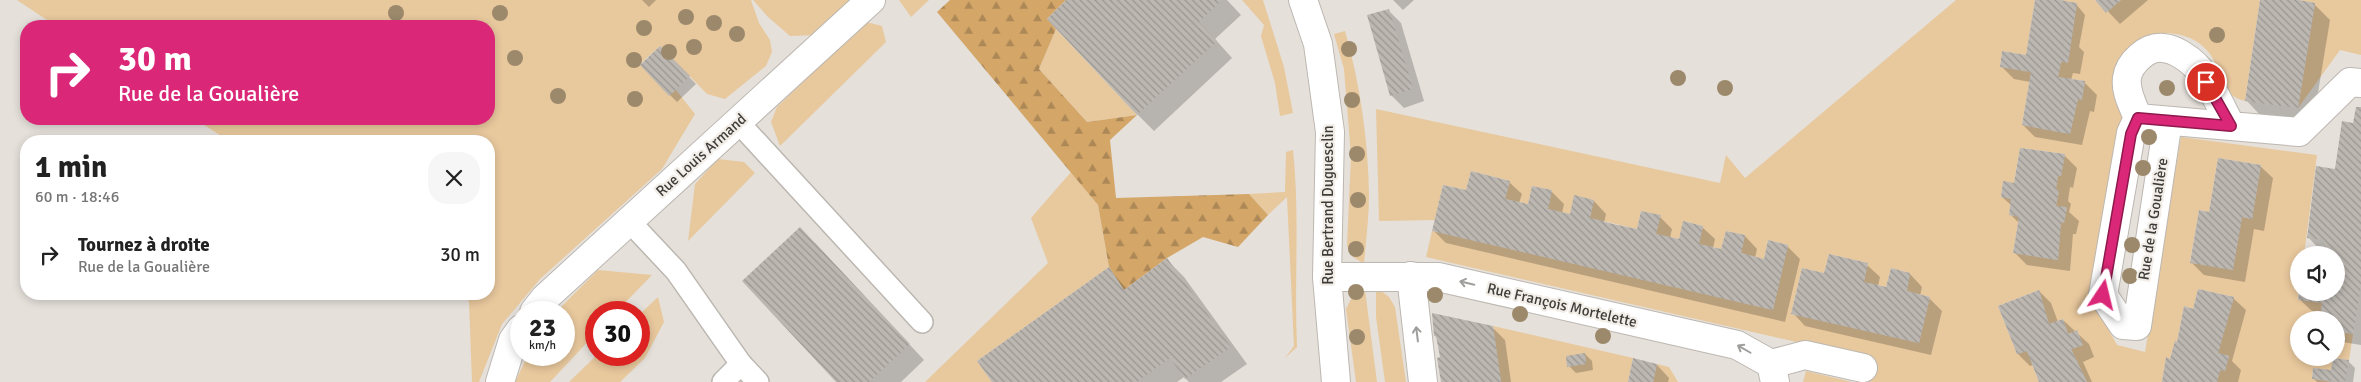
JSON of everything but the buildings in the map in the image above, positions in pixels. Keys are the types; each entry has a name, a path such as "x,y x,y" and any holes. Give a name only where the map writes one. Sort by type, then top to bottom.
{"street":[{"name":"Rue Louis Armand","path":"543,301 871,0"},
{"name":"Rue Bertrand Duguesclin","path":"1303,0 1318,44 1330,132 1328,277 1336,382"},
{"path":"2231,126 2198,67 2179,52 2162,47 2147,52 2135,60 2127,76 2127,91 2138,118 2300,132 2350,82 2361,83"},
{"name":"Rue de la Goualière","path":"2138,118 2131,134 2103,295 2123,325 2136,326 2168,121"},
{"path":"1411,276 1423,382"},
{"name":"Rue François Mortelette","path":"1328,277 1438,277 1737,345 1773,373"},
{"path":"500,382 510,350"},
{"path":"1773,373 1806,354 1863,368"}],"lane":[{"path":"738,122 922,322"},
{"path":"629,222 676,271 741,364 758,382"},
{"path":"723,382 741,364"}],"shaded area":[{"path":"17,0 751,0 759,23 770,40 772,52 766,66 725,99 707,94 660,46 640,64 669,95 676,90 695,114 662,169 540,279 521,301 510,301 510,315 502,324 479,382 472,382 469,301 467,300 495,300 495,135 220,135 204,125 495,125 495,20 47,20"},
{"path":"753,0 858,0 817,35 790,36 768,17"},
{"path":"899,0 929,0 911,17"},
{"path":"1242,0 1263,0 1284,67 1293,113 1280,116 1275,83 1261,36 1264,25"},
{"path":"1956,0 2035,0 2026,55 2002,51 2000,67 2031,72 2022,125 2070,134 2078,99 2082,100 2085,81 2058,77 2061,62 2068,62 2077,3 2060,0 2095,0 2106,13 2121,0 2260,0 2245,101 2231,94 2223,84 2212,57 2199,43 2182,35 2164,33 2146,37 2124,114 2093,302 2117,345 2145,352 2181,137 2317,155 2305,246 2290,246 2290,301 2322,303 2321,311 2290,311 2290,366 2332,366 2331,370 2313,368 2312,379 2332,382 2217,382 2220,370 2225,371 2229,356 2218,353 2234,297 2198,289 2193,309 2184,306 2177,342 2175,342 2170,359 2166,358 2162,382 2087,382 2071,349 2083,345 2077,331 2068,334 2063,319 2049,324 2039,290 1998,306 2017,354 2027,351 2039,382 1865,382 1870,359 1426,257 1432,231 1773,310 1788,245 1768,240 1764,259 1741,253 1745,235 1726,231 1721,249 1699,244 1703,226 1684,221 1679,239 1656,234 1660,215 1641,211 1637,229 1590,218 1594,200 1574,196 1570,214 1548,209 1552,190 1532,186 1528,204 1505,199 1510,181 1471,171 1466,190 1443,185 1435,220 1379,221 1376,109 1720,183 1726,155 1745,178","holes":["2020,148 2065,154 2061,176 2058,176 2056,189 2059,191 2056,206 2067,208 2064,222 2061,222 2058,260 2013,253 2019,217 2009,214 2011,199 2001,197 2003,182 2014,183","2218,158 2261,165 2252,219 2242,217 2233,270 2190,262 2199,210 2209,212","1829,254 1868,263 1864,282 1886,287 1891,268 1910,273 1907,291 1930,297 1919,343 1791,314 1802,268 1824,273"]},
{"path":"2299,0 2361,0 2361,55 2340,50 2298,108 2315,3"},
{"path":"866,22 882,26 886,42 780,146 771,122 777,107"},
{"path":"1056,29 1137,115 1087,122 1039,69"},
{"path":"1345,31 1359,91 1367,153 1369,203 1364,264 1353,257 1347,246 1351,156 1344,69 1334,34"},
{"path":"1293,150 1297,224 1297,347 1285,358 1294,346 1287,197 1268,215 1249,194 1285,192 1286,152"},
{"path":"718,159 744,162 755,173 688,241 695,184"},
{"path":"1071,172 1098,205 1109,267 977,361 992,382 925,382 1048,263 1031,218"},
{"path":"598,270 652,275 627,301 585,301 585,345 575,355 575,301 567,301"},
{"path":"1365,290 1377,382 1356,382 1346,309 1352,297"},
{"path":"1381,291 1389,297 1395,307 1406,382 1385,382 1376,317 1376,292"},
{"path":"658,297 664,322 650,349 650,305"},
{"path":"1493,326 1633,358 1628,382 1501,382"},
{"path":"2345,333 2353,334 2349,360 2345,360"},
{"path":"1657,364 1669,367 1678,382 1653,382"},
{"path":"523,366 565,366 550,382 515,382"},
{"path":"586,366 637,366 620,382 569,382"},
{"path":"1806,371 1852,382 1803,382"}],"green space":[{"path":"950,0 1066,0 1047,19 1056,29 1039,69 1087,122 1137,115 1110,140 1116,198 1249,194 1268,215 1238,247 1203,237 1167,258 1124,290 1109,267 1098,205 937,12"}],"route":[{"path":"2103,295 2131,134 2138,118 2231,126 2206,82"}]}
